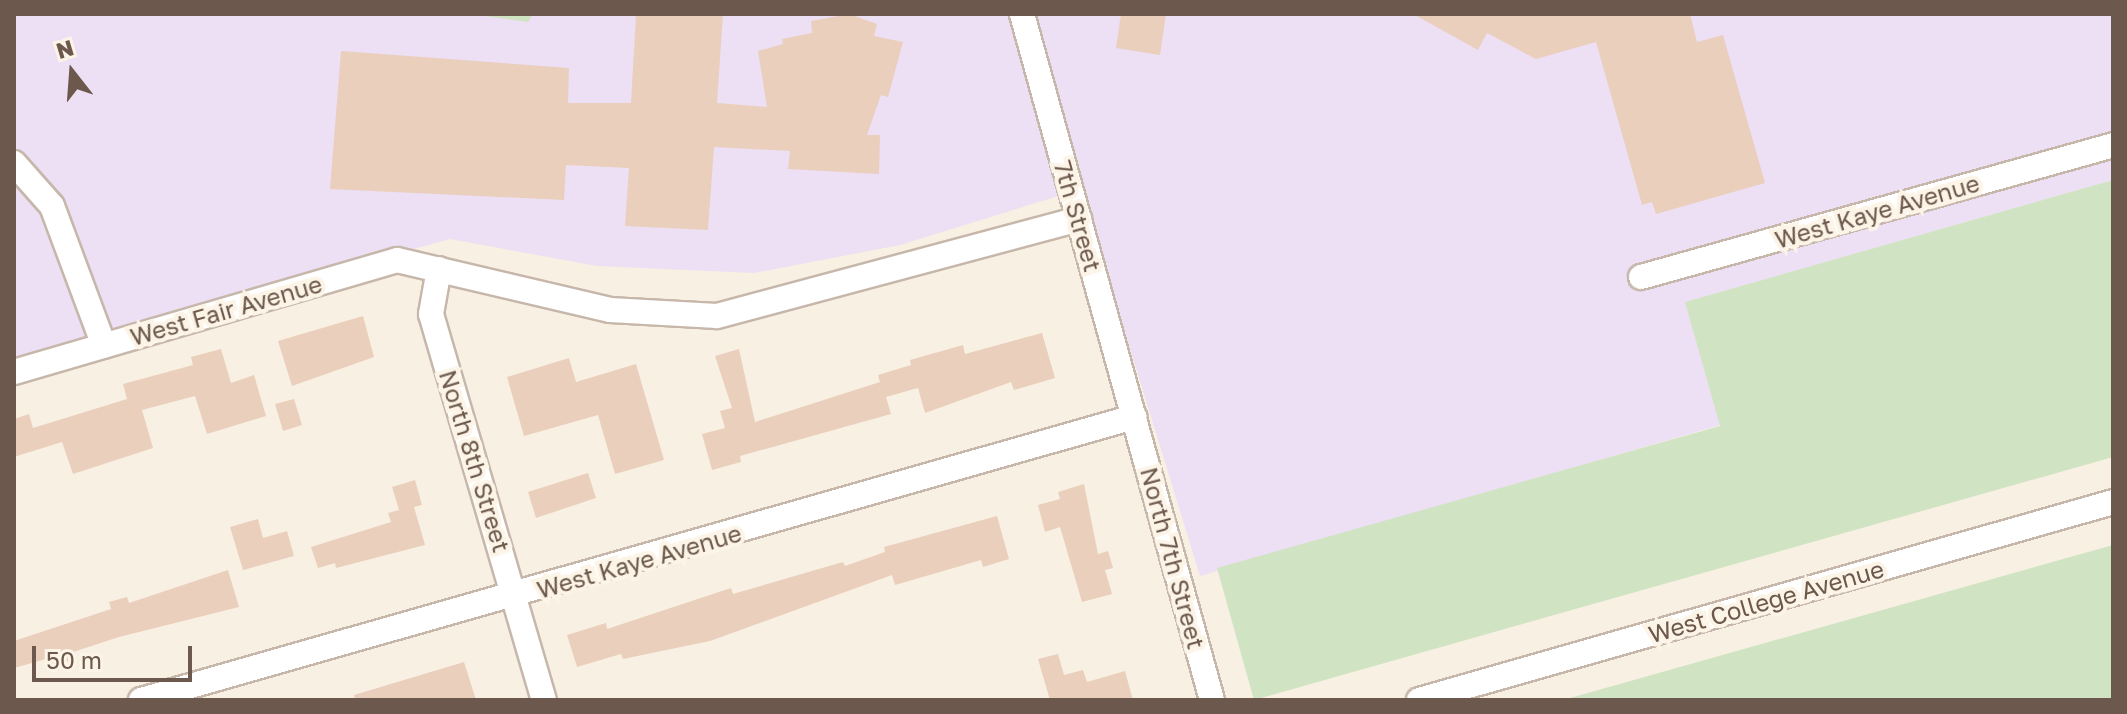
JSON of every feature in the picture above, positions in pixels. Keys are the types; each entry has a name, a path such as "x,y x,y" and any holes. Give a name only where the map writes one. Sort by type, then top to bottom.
{"street":[{"name":"7th Street","path":"1022,14 1134,417"},
{"name":"West Kaye Avenue","path":"1641,277 2113,145"},
{"path":"14,163 52,206 104,346"},
{"name":"West Fair Avenue","path":"14,372 397,260 610,310 717,316 1079,219"},
{"name":"North 8th Street","path":"439,269 431,314 544,700"},
{"name":"West Kaye Avenue","path":"141,700 515,596 1134,417"},
{"name":"North 7th Street","path":"1134,417 1212,700"},
{"name":"West College Avenue","path":"1419,700 2113,502"}],"shaded area":[{"path":"14,14 2113,14 2113,180 1686,302 1720,425 1200,576 1081,189 900,245 754,273 597,266 450,239 14,359"}],"green space":[{"path":"471,14 533,14 528,22"},
{"path":"2113,180 2113,457 1254,700 1217,568 1720,426 1685,302"},
{"path":"2113,545 2113,700 1563,700"}],"building":[{"path":"636,14 723,14 717,103 767,107 758,51 783,44 782,39 812,33 811,21 849,14 877,24 874,36 903,42 888,97 881,95 867,135 880,135 879,174 788,169 790,151 714,147 708,230 625,226 629,168 566,165 564,200 330,189 341,51 569,68 568,103 631,103"},
{"path":"1121,14 1166,14 1160,55 1116,48"},
{"path":"1413,14 1690,14 1697,42 1723,35 1765,183 1656,214 1652,202 1642,205 1596,42 1536,59 1487,33 1478,50"},
{"path":"363,316 374,357 292,386 278,341"},
{"path":"1042,333 1055,378 1014,390 1011,382 925,413 918,388 886,397 891,414 740,456 741,462 712,470 702,434 725,428 720,411 732,408 715,356 739,349 755,422 880,382 878,375 911,365 910,360 963,345 965,354"},
{"path":"221,349 231,383 254,375 266,416 207,434 195,396 142,410 153,448 73,474 62,442 14,457 14,419 29,414 33,428 127,399 123,384 193,365 191,357"},
{"path":"569,358 576,382 636,364 664,460 615,474 598,415 524,436 507,377"},
{"path":"294,399 302,425 283,431 275,404"},
{"path":"588,473 596,498 536,518 528,492"},
{"path":"415,480 422,505 414,507 425,545 336,568 335,563 318,568 311,547 391,522 388,513 399,510 392,487"},
{"path":"1084,484 1098,554 1108,551 1113,568 1105,570 1112,594 1082,602 1060,527 1045,532 1038,505 1060,499 1058,492"},
{"path":"997,516 1009,559 983,567 981,560 895,585 892,575 710,641 623,659 621,654 577,667 567,635 606,623 607,629 731,588 733,594 843,562 845,566 885,552 884,547"},
{"path":"258,519 263,538 287,531 294,556 243,570 230,527"},
{"path":"228,570 239,607 119,637 67,654 69,661 49,668 46,659 14,668 14,641 111,609 109,602 127,597 129,603"},
{"path":"1058,654 1064,675 1083,670 1087,682 1125,671 1133,700 1050,700 1038,659"},
{"path":"464,662 476,700 355,700 354,695"}]}
